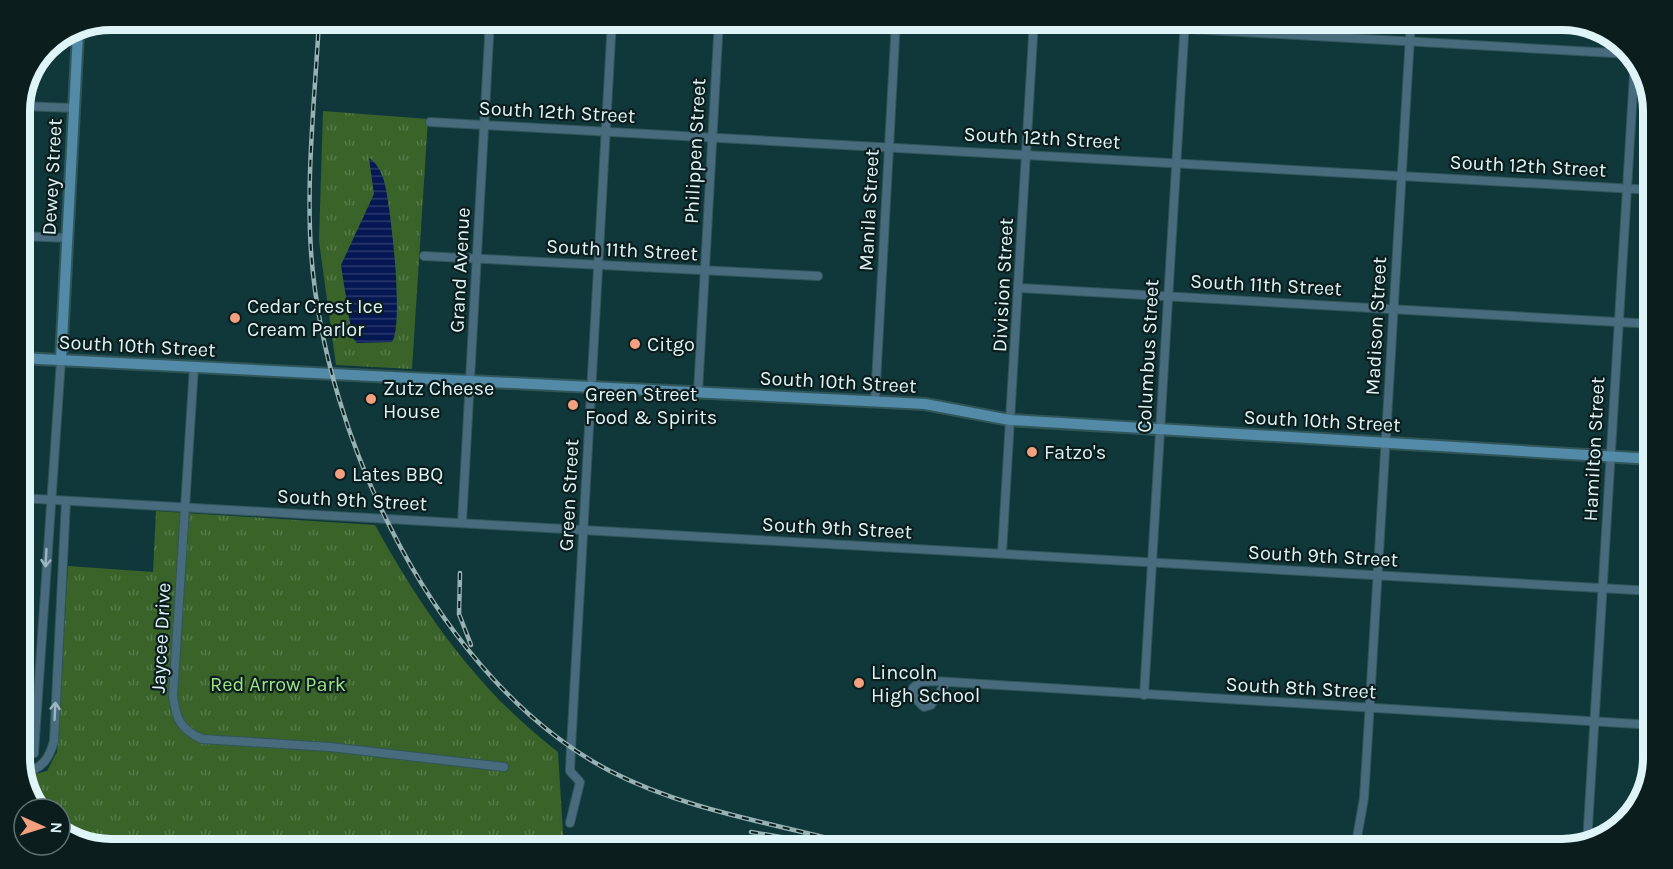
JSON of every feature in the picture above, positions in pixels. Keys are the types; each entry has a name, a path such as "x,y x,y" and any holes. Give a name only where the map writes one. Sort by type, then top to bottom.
{"street":[{"name":"Grand Avenue","path":"462,523 489,30"},
{"name":"Green Street","path":"570,823 580,782 570,771 611,30"},
{"name":"Philippen Street","path":"698,392 718,30"},
{"name":"Manila Street","path":"875,401 895,30"},
{"name":"Division Street","path":"1002,553 1020,288 1032,30"},
{"name":"Columbus Street","path":"1144,695 1185,30"},
{"path":"1260,30 1410,42 1618,53"},
{"name":"Madison Street","path":"1357,839 1364,798 1370,708 1411,30"},
{"name":"Dewey Street","path":"34,753 48,517 53,500 78,37"},
{"name":"Hamilton Street","path":"1588,835 1634,74"},
{"path":"30,106 74,108"},
{"name":"South 12th Street","path":"430,122 1026,153 1643,189"},
{"path":"30,236 67,238"},
{"name":"South 11th Street","path":"424,256 818,276"},
{"name":"South 11th Street","path":"1020,288 1643,323"},
{"name":"South 10th Street","path":"30,358 926,404 1011,420 1643,458"},
{"name":"Jaycee Drive","path":"194,366 173,696 176,719 186,732 202,739 231,743 330,747 504,767"},
{"name":"South 9th Street","path":"30,499 1643,591"},
{"path":"31,770 41,766 49,758 54,741 66,501"},
{"path":"42,631 59,632"},
{"name":"South 8th Street","path":"946,683 1643,724"},
{"path":"30,754 34,753 41,766"}],"green space":[{"path":"323,111 428,119 412,369 336,365 319,241"},
{"name":"Red Arrow Park","path":"156,511 375,525 413,589 454,648 502,703 558,752 563,839 111,839 75,831 72,829 72,797 40,797 32,775 47,771 57,752 68,566 153,572"}],"shaded area":[{"path":"369,158 383,177 388,198 397,291 397,313 392,342 357,343 352,337 341,265 374,194"}],"railway":[{"path":"318,30 310,222 311,251 321,324 339,399 366,474 401,548 443,616 493,678 548,731 610,771 705,808 832,839"},
{"path":"460,573 459,614 471,645"},
{"path":"751,832 792,839"}],"place":[{"name":"Cedar Crest Ice Cream Parlor","path":"235,318"},
{"name":"Citgo","path":"635,344"},
{"name":"Zutz Cheese House","path":"371,399"},
{"name":"Green Street Food & Spirits","path":"573,405"},
{"name":"Fatzo's","path":"1032,452"},
{"name":"Lates BBQ","path":"340,474"},
{"name":"Lincoln High School","path":"859,683"}]}
